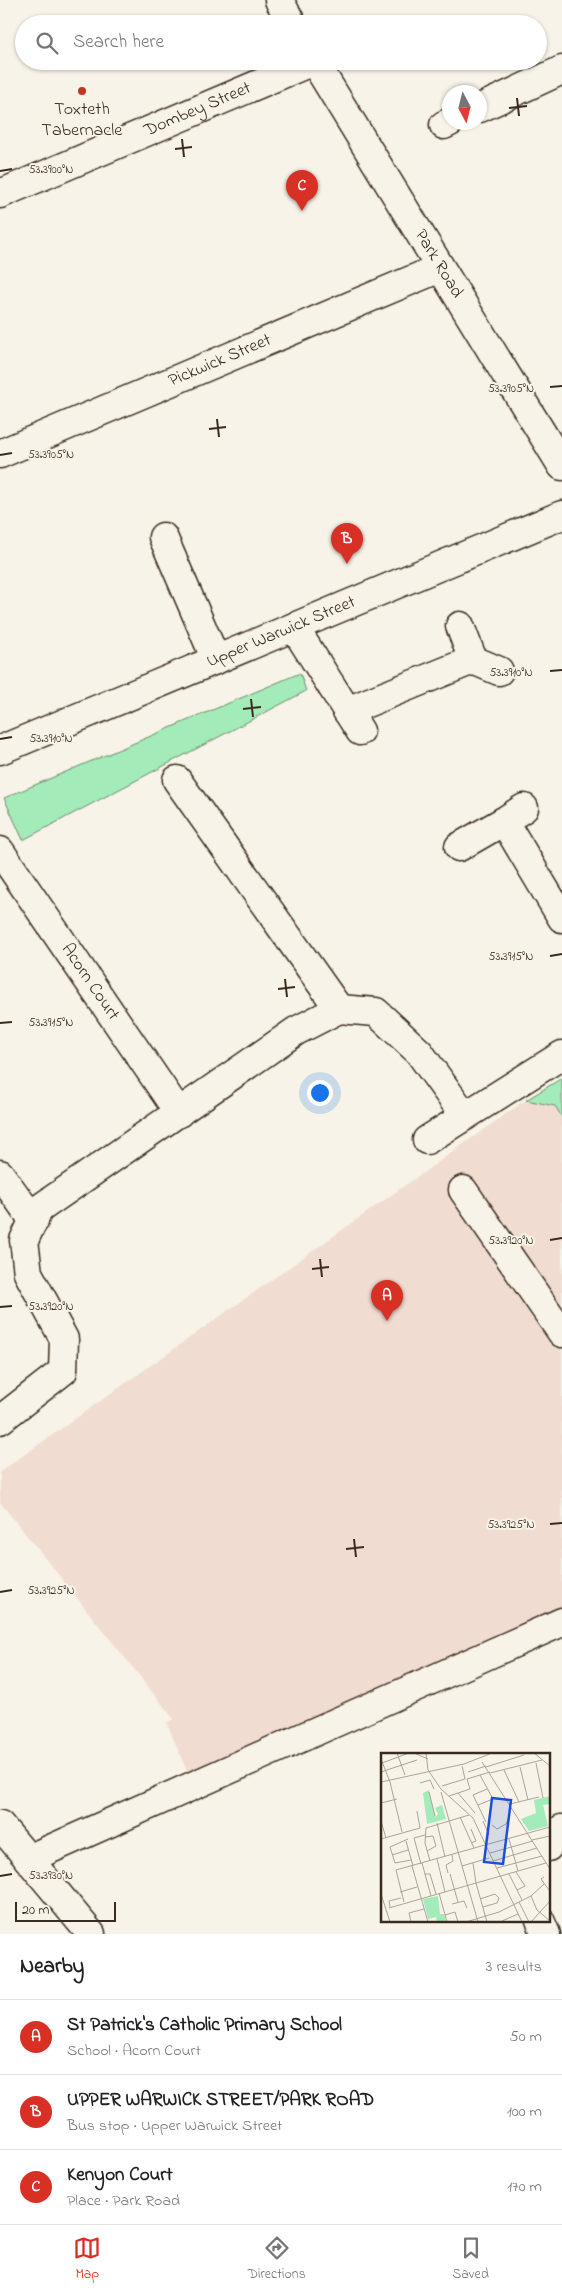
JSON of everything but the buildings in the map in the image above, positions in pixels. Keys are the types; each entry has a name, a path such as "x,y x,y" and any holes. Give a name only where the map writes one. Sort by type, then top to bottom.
{"main road":[{"path":"279,0 287,15"},
{"name":"Dombey Street","path":"0,194 293,70"},
{"name":"Park Road","path":"319,70 562,466"},
{"path":"487,105 562,70"},
{"name":"Pickwick Street","path":"0,454 440,268"},
{"name":"Upper Warwick Street","path":"0,750 562,515"},
{"path":"163,537 216,660"},
{"path":"460,626 473,660 499,671"},
{"path":"294,627 353,721 473,660"},
{"path":"177,780 339,1009"},
{"path":"459,848 514,814 562,918"},
{"name":"Acorn Court","path":"0,852 179,1113"},
{"path":"0,1420 63,1371 64,1339 28,1273 24,1240 39,1209 296,1030 339,1009 376,1012 419,1052 465,1116"},
{"path":"427,1140 562,1055"},
{"path":"0,1174 34,1221"},
{"path":"463,1190 562,1334"},
{"path":"28,1859 562,1622"},
{"path":"0,1825 90,1934"},
{"path":"550,1845 562,1830"},
{"path":"541,1922 546,1934"}],"shaded area":[{"path":"526,1100 555,1106 562,1117 562,1637 196,1793 167,1723 174,1719 0,1502 0,1472"}],"green space":[{"path":"300,673 306,691 23,840 4,798"},
{"path":"562,1078 562,1117 555,1106 526,1100"}],"place":[{"name":"Toxteth Tabernacle","path":"82,91"},
{"name":"Kenyon Court","path":"302,211"},
{"name":"UPPER WARWICK STREET/PARK ROAD","path":"347,564"},
{"name":"St Patrick's Catholic Primary School","path":"387,1321"}]}
